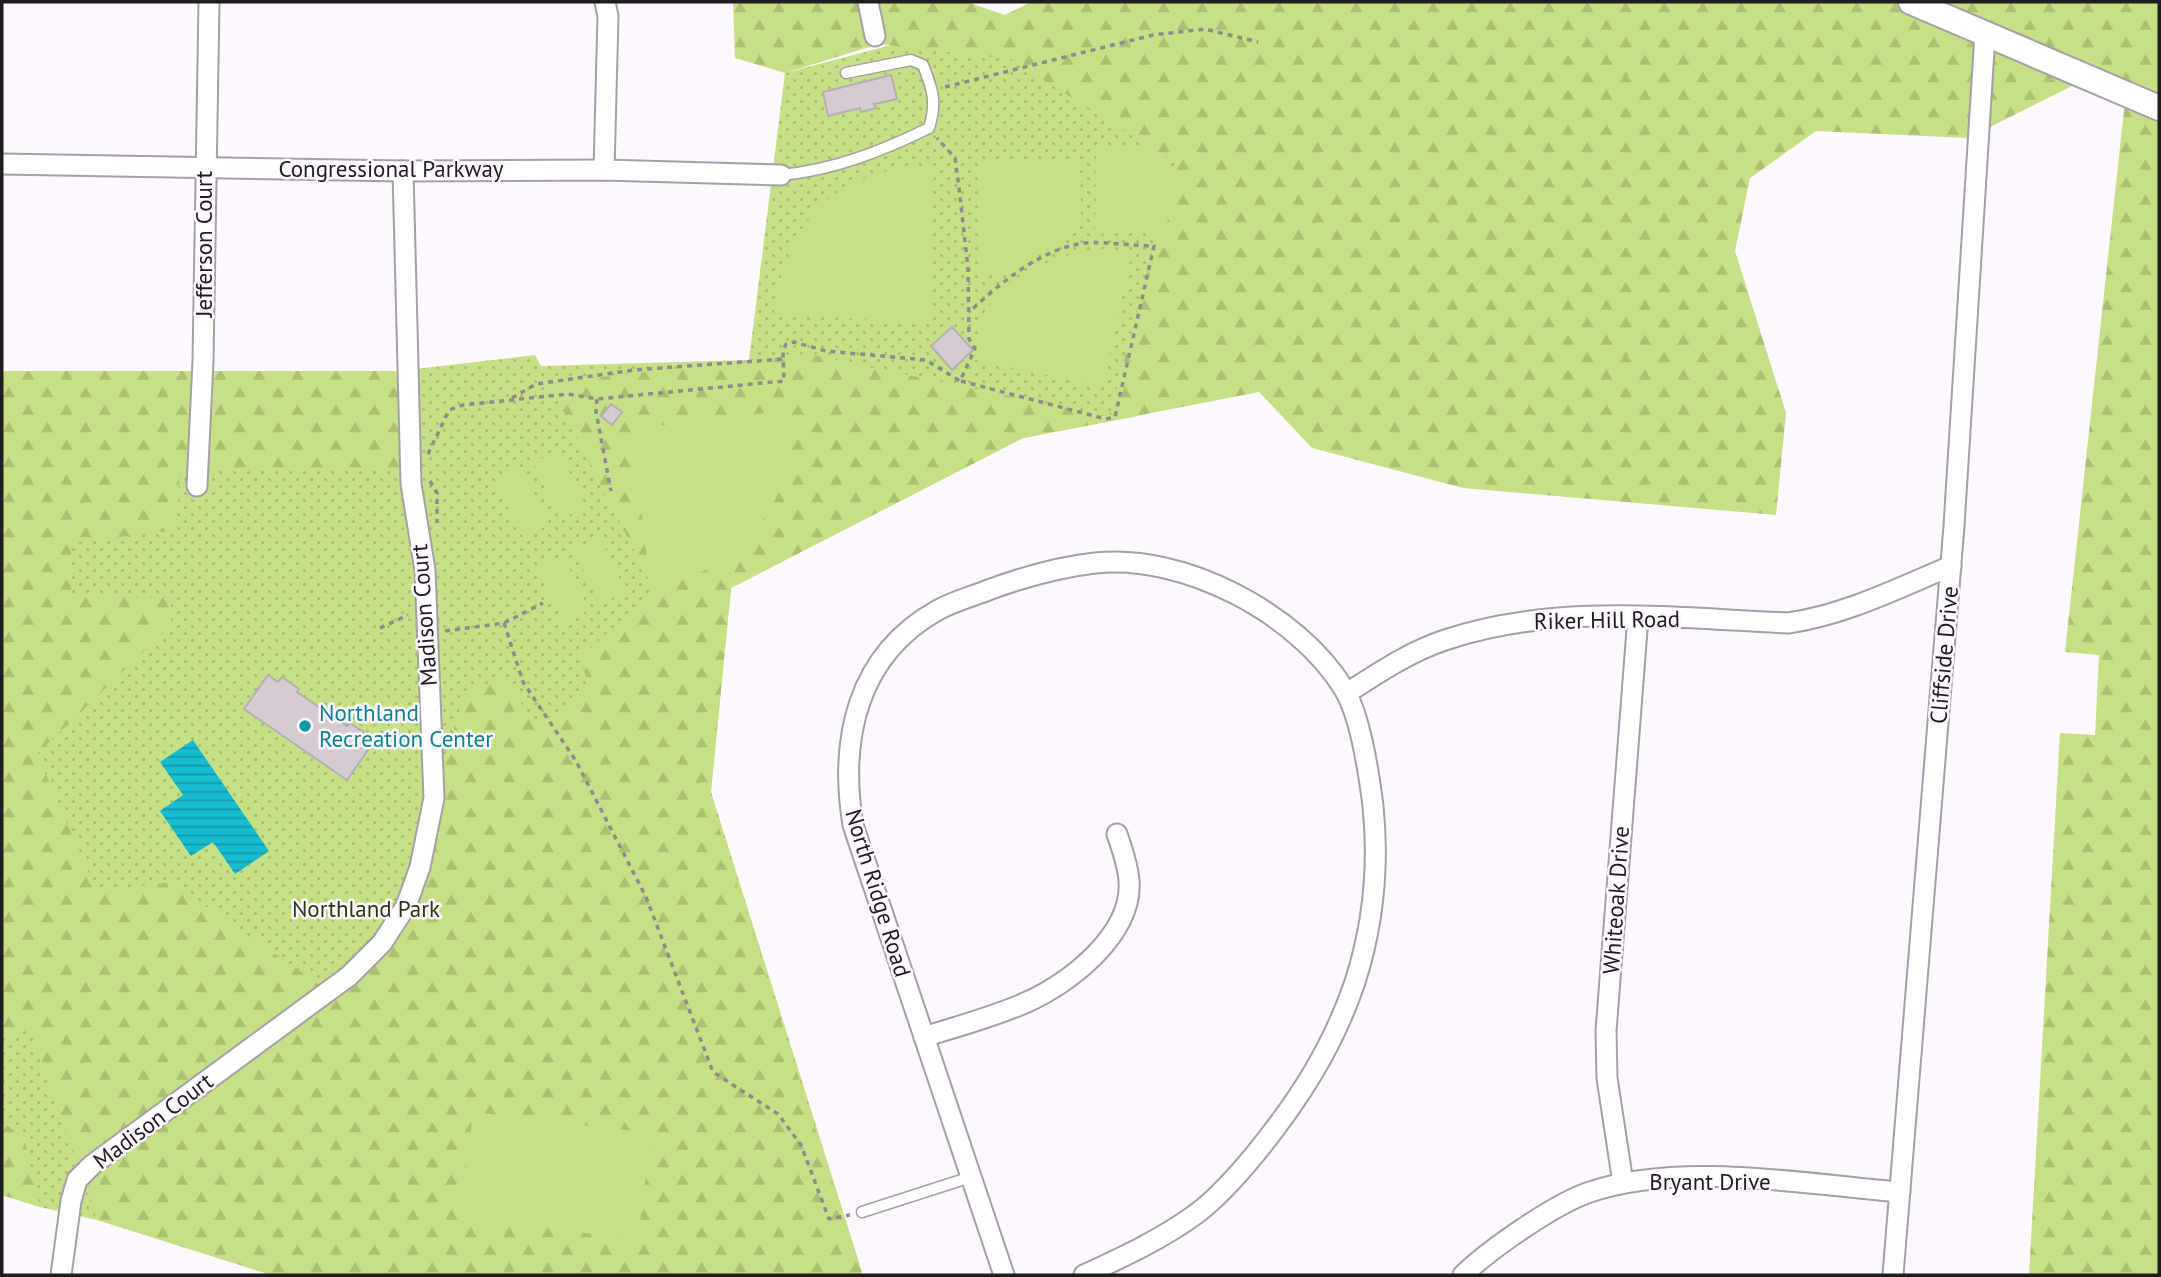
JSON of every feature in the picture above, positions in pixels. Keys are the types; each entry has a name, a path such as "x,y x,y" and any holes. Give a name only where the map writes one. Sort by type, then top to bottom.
{"street":[{"name":"Jefferson Court","path":"197,486 203,361 209,2"},
{"path":"604,170 608,16 605,2"},
{"path":"868,2 874,36"},
{"path":"1911,2 2159,108"},
{"name":"Cliffside Drive","path":"1893,1275 1951,566 1985,34"},
{"name":"Congressional Parkway","path":"2,164 781,174"},
{"name":"Madison Court","path":"61,1275 77,1180 92,1165 349,976 382,943 406,906 420,867 434,798 436,631 411,484 403,171"},
{"name":"North Ridge Road","path":"1004,1275 853,825 848,792 849,748 858,702 872,673 910,628 941,608 1018,579 1096,563 1130,564 1160,568 1219,586 1273,616 1319,657 1347,693"},
{"name":"Riker Hill Road","path":"1347,693 1394,663 1443,641 1492,626 1598,615 1788,623 1812,620 1951,566"},
{"name":"Whiteoak Drive","path":"1623,1183 1607,1078 1606,1031 1638,617"},
{"path":"1084,1275 1160,1237 1197,1213 1233,1181 1303,1092 1346,1010 1370,921 1375,875 1375,828 1370,782 1361,737 1347,693"},
{"path":"924,1037 1027,1003 1056,986 1105,944 1119,925 1130,883 1126,861 1116,834"},
{"name":"Bryant Drive","path":"1472,1272 1549,1213 1585,1194 1623,1183 1695,1177 1900,1192"}],"lane":[{"path":"781,174 808,172 838,165 929,128 934,111 933,90 923,65 912,60 846,73"},
{"path":"862,1212 971,1177"}],"path":[{"path":"933,90 1153,35 1205,29 1258,42"},
{"path":"929,128 954,158 966,237 969,339 975,349 960,381"},
{"path":"423,465 449,410 463,405 568,394 597,399 784,381 783,359 786,344 794,342 826,351 926,360 960,381 1106,419 1115,416 1154,247 1079,243 1039,259 1006,278 969,312"},
{"path":"510,399 536,384 634,370 783,359"},
{"path":"597,399 596,412 611,491"},
{"path":"426,472 438,493 437,533"},
{"path":"380,628 407,614 412,632 504,623 543,603"},
{"path":"436,631 445,619"},
{"path":"504,623 523,682 576,761 646,897 713,1072 778,1114 801,1145 829,1219 862,1212"}],"green space":[{"path":"733,2 967,2 1005,15 1032,2 2159,2 2159,1275 2029,1275 2060,733 2095,735 2099,655 2065,652 2126,92 2090,77 1968,138 1816,131 1750,178 1735,251 1786,413 1776,515 1463,488 1312,448 1259,392 1023,438 731,588 710,800 862,1275 271,1275 97,1220 28,1022 2,1040 2,371 398,371 402,468 180,471 176,530 71,543 71,596 171,598 171,625 37,754 97,892 171,882 333,994 401,912 464,695 505,678 536,726 589,693 581,656 655,592 549,383 807,354 1109,417 1176,163 1010,59 879,44 785,73 735,58"},
{"name":"Northland Park","path":"1032,2 1294,2 1138,416 1023,438 731,588 711,792 863,1275 281,1275 97,1220 2,1195 2,371 398,371 535,355 541,366 749,360 785,73 1005,15"},
{"path":"1096,147 1144,149 1166,157 1171,165 1173,187 1166,229 1095,234"},
{"path":"1080,160 1081,220 1045,251 1012,271 980,271 978,163"},
{"path":"934,165 930,323 774,314 779,288 795,241 823,204 865,178 891,170"},
{"path":"1100,249 1132,251 1103,387 975,360 985,312 1007,286 1020,276 1051,261"},
{"path":"791,410 789,455 784,477 776,498 752,535 717,564 701,572 650,585 632,429"},
{"path":"559,450 586,507 560,519 533,463"},
{"path":"522,468 550,525 523,537 495,481"},
{"path":"600,537 626,592 600,604 574,549"},
{"path":"563,555 589,610 563,622 537,567"},
{"path":"473,1112 651,1133 638,1239 460,1218"},
{"path":"2,1122 24,1137 40,1207 2,1195"}],"water":[{"path":"193,740 269,851 235,874 213,842 191,856 160,811 183,795 160,762"}],"building":[{"path":"891,75 897,99 874,104 876,108 861,112 860,108 828,116 823,92"},
{"path":"952,327 973,350 952,370 931,346"},
{"path":"611,404 622,412 612,425 601,416"},
{"name":"Northland Recreation Center","path":"268,675 278,682 282,677 299,689 297,692 347,726 350,723 375,740 347,780 244,709"}],"place":[{"name":"Northland Recreation Center","path":"305,726"}]}
